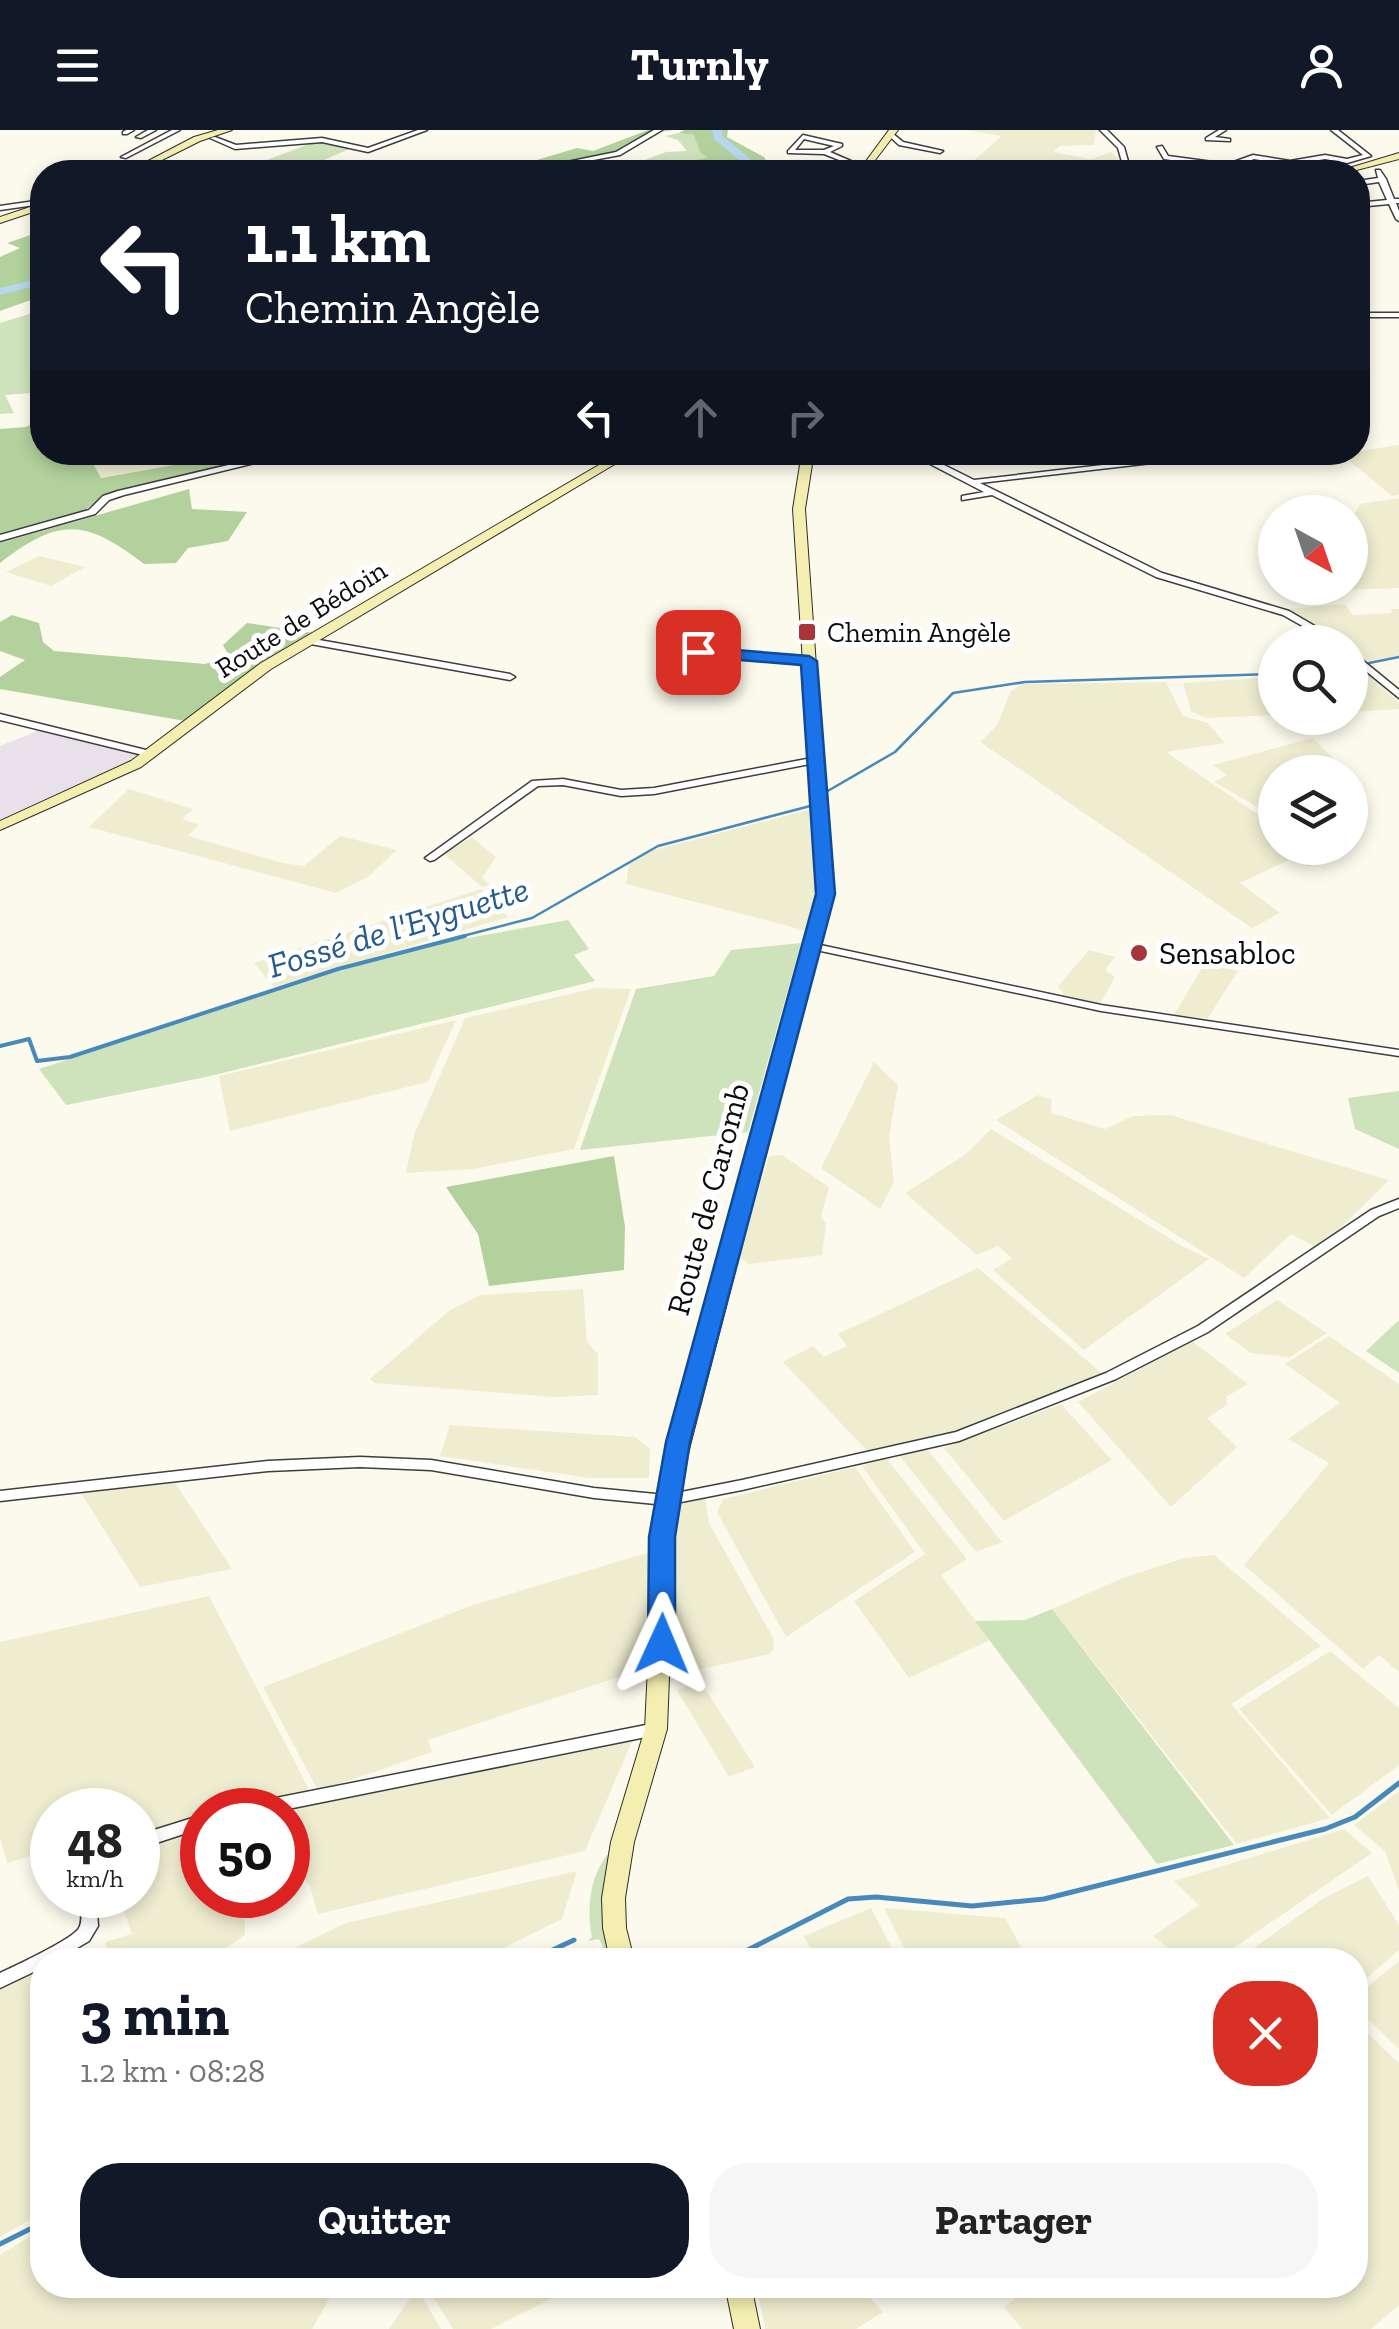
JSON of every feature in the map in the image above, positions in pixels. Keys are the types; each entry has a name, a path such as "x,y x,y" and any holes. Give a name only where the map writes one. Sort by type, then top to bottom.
{"main road":[{"path":"153,160 197,135 213,138 228,130"},
{"path":"869,160 892,132"},
{"path":"1370,165 1399,158"},
{"path":"1370,167 1399,158"},
{"path":"0,220 30,208"},
{"name":"Route de Bédoin","path":"0,826 122,772 236,686 608,465"},
{"name":"Route de Caromb","path":"620,1948 613,1914 614,1881 626,1820 651,1756 656,1729 666,1500 825,894 799,509 806,465"},
{"path":"740,2298 746,2329"}],"street":[{"path":"139,137 154,130"},
{"path":"213,138 235,146 322,140 376,149 424,130"},
{"path":"586,160 618,154 659,130"},
{"path":"1103,130 1122,146 1125,160"},
{"path":"1223,130 1208,139 1228,140"},
{"path":"1334,130 1368,156 1351,160"},
{"path":"124,158 174,132 197,135"},
{"path":"892,132 904,145 940,151"},
{"path":"824,152 840,145 803,138 790,152 824,152 843,160"},
{"path":"1160,147 1166,158 1174,160"},
{"path":"1308,160 1337,152"},
{"path":"1326,157 1336,160"},
{"path":"1248,160 1274,160"},
{"path":"1370,179 1381,175 1396,202 1399,219"},
{"path":"1370,204 1396,202"},
{"path":"0,208 30,206"},
{"path":"1370,315 1399,314"},
{"path":"0,538 92,512 106,498 242,465"},
{"path":"939,465 1159,575 1286,613 1307,625"},
{"path":"975,482 1112,465"},
{"path":"965,498 994,492"},
{"path":"308,641 510,677"},
{"path":"677,651 809,661"},
{"path":"1368,668 1399,695"},
{"path":"0,717 150,754"},
{"path":"430,858 536,784 563,782 620,793 654,791 817,760"},
{"path":"810,946 975,978 1101,1008 1399,1053"},
{"path":"0,1496 268,1466 360,1462 431,1465 594,1493 666,1500 924,1445 1065,1396 1203,1329 1375,1213 1399,1203"},
{"path":"310,1798 656,1729"},
{"path":"63,1948 83,1936 90,1926 89,1918"},
{"path":"0,1981 30,1966"}],"shaded area":[{"path":"966,130 1096,130 1094,145 1060,146 1053,152 1091,159 1111,152 1120,160 975,160 1001,136"},
{"path":"1399,445 1399,495 1392,496 1354,465 1370,465 1370,450"},
{"path":"93,465 174,465 100,478"},
{"path":"1399,498 1399,588 1368,589 1368,503"},
{"path":"39,556 85,567 51,586 6,572"},
{"path":"1346,605 1353,615 1392,613 1391,609 1399,609 1399,656 1368,661 1368,625 1314,625 1289,609"},
{"path":"1368,674 1399,703 1399,709 1368,711"},
{"path":"1258,678 1258,716 1206,718 1191,711 1183,683"},
{"path":"1166,682 1183,716 1208,723 1225,743 1166,752 1258,814 1258,865 1278,865 1240,883 1280,913 1252,928 980,742 997,725 1011,691 1022,684"},
{"path":"42,729 137,755 122,766 0,821 0,746"},
{"path":"1313,738 1330,755 1258,755 1258,807 1214,782 1227,775 1213,765"},
{"path":"129,789 193,809 182,819 199,825 188,836 283,863 304,866 340,836 397,850 368,877 336,893 89,827"},
{"path":"812,809 817,892 807,931 626,884 629,863 654,850"},
{"path":"472,837 496,857 482,878 490,885 482,887 444,854"},
{"path":"481,889 508,917 274,987 254,963"},
{"path":"1089,950 1115,957 1105,970 1115,977 1100,1004 1064,995 1058,986"},
{"path":"1205,963 1238,971 1208,1018 1174,1015"},
{"path":"596,988 631,989 574,1149 473,1169 406,1173 414,1135 465,1018"},
{"path":"456,1020 428,1082 230,1131 219,1076"},
{"path":"874,1062 898,1085 889,1136 894,1182 880,1209 821,1168"},
{"path":"1038,1095 1052,1100 1051,1113 1105,1129 1133,1116 1170,1115 1389,1180 1319,1249 1291,1234 1244,1278 996,1120"},
{"path":"991,1129 1209,1259 1084,1350 993,1270 1012,1258 998,1246 977,1255 905,1193 966,1154"},
{"path":"782,1155 829,1187 821,1217 826,1223 822,1255 749,1264 739,1257 769,1156"},
{"path":"978,1268 1104,1375 957,1432 870,1454 783,1362 813,1346 824,1357 847,1346 838,1334"},
{"path":"583,1289 587,1342 598,1354 598,1395 556,1397 375,1383 370,1379 450,1310 480,1295"},
{"path":"1277,1300 1327,1333 1290,1357 1251,1353 1225,1334"},
{"path":"1329,1336 1399,1384 1399,1672 1379,1655 1363,1669 1244,1565 1329,1463 1288,1439 1340,1403 1285,1364"},
{"path":"1192,1341 1248,1384 1226,1397 1227,1405 1207,1418 1237,1447 1171,1507 1078,1402"},
{"path":"1061,1404 1112,1460 1004,1521 944,1448"},
{"path":"450,1425 635,1437 650,1449 649,1478 589,1478 440,1456"},
{"path":"927,1449 1002,1542 976,1552 899,1455"},
{"path":"886,1458 967,1559 941,1575 990,1640 909,1678 854,1601 925,1554 862,1466"},
{"path":"855,1467 915,1552 786,1637 717,1512 723,1499"},
{"path":"175,1483 232,1569 140,1587 81,1493"},
{"path":"705,1498 709,1523 773,1638 774,1649 770,1654 683,1673 670,1660 671,1514 677,1505"},
{"path":"650,1552 649,1667 428,1740 432,1752 318,1791 263,1687 470,1606"},
{"path":"1214,1555 1321,1646 1231,1704 1330,1818 1237,1844 1052,1609 1123,1578 1184,1558"},
{"path":"209,1596 308,1788 180,1788 180,1825 160,1830 160,1788 30,1788 30,1856 7,1863 0,1838 0,1642"},
{"path":"1330,1651 1399,1708 1399,1765 1332,1815 1239,1709"},
{"path":"694,1684 704,1687 755,1767 729,1777 677,1690"},
{"path":"633,1739 585,1851 318,1914 310,1887 310,1802"},
{"path":"1399,1791 1399,1891 1385,1851 1354,1825"},
{"path":"1344,1829 1372,1853 1233,1948 1168,1948 1153,1936 1199,1905 1174,1881"},
{"path":"180,1833 180,1918 243,1918 245,1922 245,1935 226,1948 107,1948 105,1942 132,1934 126,1918 160,1918 160,1839"},
{"path":"577,1871 562,1919 503,1948 294,1948 346,1923"},
{"path":"1368,1876 1399,1925 1399,1950 1368,1977 1368,1948 1254,1948 1324,1898"},
{"path":"871,1908 892,1948 810,1948 804,1936"},
{"path":"884,1908 1005,1918 1021,1948 904,1948"},
{"path":"1399,1961 1399,2049 1368,2019 1368,1986"},
{"path":"30,1972 30,2220 0,2237 0,1985"},
{"path":"1368,2033 1399,2063 1399,2305 1371,2329 1022,2329 1004,2307 1016,2298 1368,2298"},
{"path":"30,2236 30,2298 330,2298 312,2329 0,2329 0,2255"},
{"path":"410,2298 423,2298 441,2329 389,2329"},
{"path":"434,2298 553,2298 491,2329 453,2329"},
{"path":"759,2298 870,2298 883,2312 856,2329 765,2329"}],"green space":[{"path":"648,130 673,130 653,133 622,152 580,160 537,160 577,148 593,151"},
{"path":"728,130 727,137 766,160 697,160 707,157 700,152 694,135 679,133"},
{"path":"694,135 707,157 645,160 666,152 687,151 678,140 665,136"},
{"path":"317,141 354,147 324,160 266,160"},
{"path":"30,235 30,300 0,311 0,257 20,248 7,243"},
{"path":"30,314 30,393 5,395 14,413 0,414 0,323"},
{"path":"30,425 30,465 94,465 101,478 174,465 230,465 206,474 103,496 80,514 0,536 0,429"},
{"path":"189,489 192,509 247,512 228,541 188,548 176,563 144,564 106,539 73,529 40,537 0,563 0,543"},
{"path":"12,615 39,623 43,642 54,651 205,664 229,656 223,645 247,623 314,633 185,721 0,689 0,677 25,660 0,651 0,622"},
{"path":"568,920 589,949 574,955 595,981 206,1077 66,1105 39,1069 345,969 435,944"},
{"path":"801,943 748,1132 580,1150 636,989 714,976 731,950"},
{"path":"1399,1091 1399,1149 1355,1129 1348,1098"},
{"path":"614,1156 625,1227 624,1270 489,1286 478,1234 446,1187"},
{"path":"1399,1320 1399,1373 1366,1351"},
{"path":"1052,1609 1234,1845 1157,1864 975,1621 1025,1620"},
{"path":"610,1852 609,1948 601,1948 599,1939 588,1941 592,1937 589,1915 594,1881"}],"waterway":[{"path":"717,130 718,137 745,160"},
{"path":"0,292 30,284"},
{"name":"Fossé de l'Eyguette","path":"1368,663 1399,657"},
{"name":"Fossé de l'Eyguette","path":"824,803 826,792 895,752 953,693 1025,682 1258,675"},
{"name":"Fossé de l'Eyguette","path":"455,938 532,918 658,846 814,805"},
{"name":"Fossé de l'Eyguette","path":"0,1046 29,1039 37,1061 70,1057 338,969 465,936"},
{"path":"752,1948 848,1899 876,1897 972,1906 1044,1899 1325,1829 1355,1817 1399,1783"},
{"path":"557,1948 574,1940"},
{"path":"0,2244 30,2229"}],"place":[{"name":"Chemin Angèle","path":"807,632"},
{"name":"Sensabloc","path":"1139,953"}],"route":[{"path":"662,1644 662,1537 678,1442 825,894 809,661 698,652"}]}
